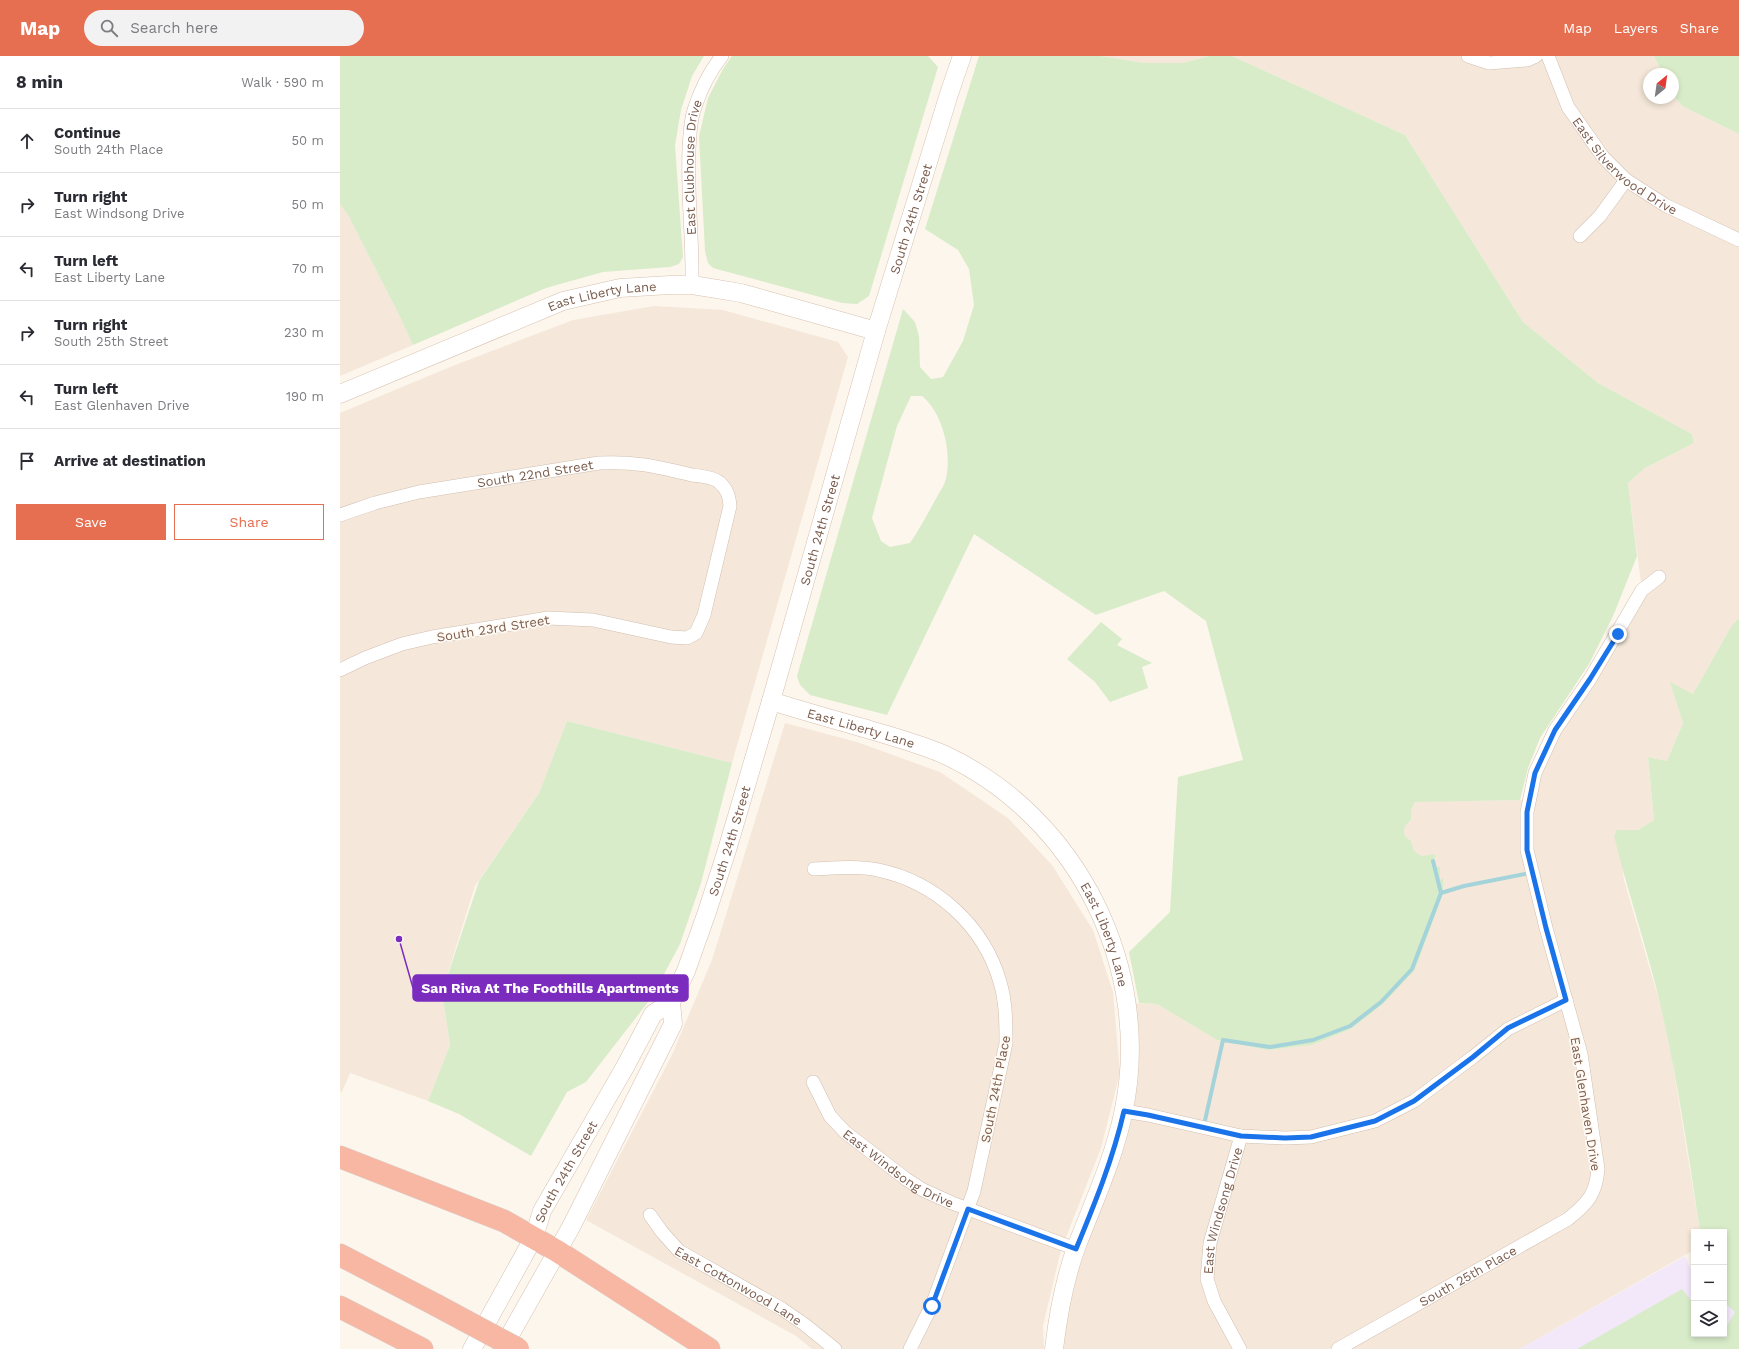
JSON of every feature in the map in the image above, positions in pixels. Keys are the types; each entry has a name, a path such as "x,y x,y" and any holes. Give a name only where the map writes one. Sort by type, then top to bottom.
{"highway":[{"path":"340,1157 504,1221 557,1251 709,1349"},
{"path":"340,1255 518,1349"},
{"path":"340,1307 418,1347"}],"street":[{"name":"East Clubhouse Drive","path":"692,285 693,256 688,179 690,133 694,110 706,82 722,56"},
{"name":"South 24th Street","path":"472,1349 534,1237 542,1211 653,1014 671,1002 686,971 707,912 772,701 876,331 962,56"},
{"path":"1468,56 1489,63 1527,60 1536,56"},
{"name":"East Silverwood Drive","path":"1548,56 1568,107 1603,157 1626,180 1665,205 1739,240"},
{"path":"1580,236 1600,216 1626,180"},
{"name":"East Liberty Lane","path":"341,389 563,301 579,296 620,288 670,284 692,285 741,294 876,331"},
{"name":"South 22nd Street","path":"340,515 375,503 419,492 599,463 642,463 717,481 728,491 730,506 704,615 696,633"},
{"name":"East Glenhaven Drive","path":"1593,1195 1597,1182 1598,1169 1581,1054 1546,928 1527,850 1527,812 1535,773 1555,730 1590,679 1642,590 1659,577"},
{"name":"South 23rd Street","path":"340,670 365,658 402,644 440,636 548,618 593,620 671,637 688,638 696,633"},
{"name":"East Liberty Lane","path":"772,701 905,740 947,756 987,779 1026,810 1051,836 1076,867 1103,919 1120,969 1127,1002 1130,1031 1130,1059 1124,1111 1114,1151 1076,1249 1066,1280 1057,1320 1054,1349"},
{"name":"South 24th Place","path":"814,869 858,867 878,870 912,881 930,891 946,902 971,926 995,968 1000,983 1006,1019 1006,1043 974,1191 932,1306 910,1349"},
{"path":"1124,1111 1241,1136 1285,1138 1311,1137 1375,1121 1414,1101 1473,1057 1508,1028 1566,1000"},
{"name":"South 24th Street","path":"502,1349 571,1227 673,1024 671,1002"},
{"name":"East Windsong Drive","path":"813,1082 830,1116 845,1132 906,1180 924,1190 968,1209 1076,1249"},
{"name":"East Windsong Drive","path":"1240,1349 1214,1301 1207,1278 1210,1243 1241,1136"},
{"name":"South 25th Place","path":"1338,1349 1568,1219 1582,1208 1593,1195"},
{"name":"East Cottonwood Lane","path":"650,1215 662,1232 679,1251 782,1309 804,1324 835,1349"}],"shaded area":[{"path":"1101,56 1209,56 1183,63 1144,63"},
{"path":"1232,56 1654,56 1660,68 1643,68 1643,104 1679,104 1679,102 1682,106 1739,134 1739,618 1732,625 1693,694 1671,683 1683,723 1667,761 1648,757 1654,820 1638,830 1617,830 1624,880 1661,1007 1672,1059 1700,1229 1691,1229 1691,1252 1520,1349 1054,1349 1116,1145 1127,1003 1157,1004 1217,1040 1267,1050 1312,1045 1351,1029 1415,970 1443,894 1443,877 1440,880 1440,867 1436,866 1436,858 1422,856 1413,851 1411,841 1405,836 1404,830 1406,825 1411,820 1411,811 1416,801 1530,800 1535,773 1642,590 1628,483 1645,468 1694,443 1692,434 1598,383 1523,322 1405,135"},
{"path":"340,204 348,215 413,345 340,376"},
{"path":"654,306 723,310 838,342 848,357 732,763 567,721 539,793 475,886 442,992 450,1045 428,1101 350,1073 342,1092 340,1091 340,413 450,367 573,320"},
{"path":"785,723 857,742 940,772 1008,818 1052,865 1093,930 1113,992 1120,1073 1101,1148 1061,1250 1043,1326 1044,1349 812,1349 796,1336 586,1220 671,1057 712,960"},
{"path":"1685,1256 1691,1269 1691,1337 1727,1337 1727,1304 1739,1313 1739,1349 1520,1349"}],"green space":[{"path":"340,56 704,56 692,76 681,110 675,145 683,257 679,264 670,267 603,272 546,288 413,345 348,215 340,204"},
{"path":"732,56 928,56 938,67 869,296 857,304 842,303 713,268 708,263 705,251 699,136 708,98 723,69"},
{"path":"979,56 1101,56 1144,63 1183,63 1209,56 1232,56 1405,135 1523,322 1598,383 1692,434 1694,443 1645,468 1628,483 1637,556 1613,616 1589,664 1540,738 1528,768 1520,800 1415,802 1411,811 1411,820 1406,825 1404,830 1405,836 1411,841 1414,851 1422,856 1435,854 1436,866 1440,867 1440,880 1443,877 1443,894 1415,970 1384,1003 1351,1029 1312,1045 1267,1050 1217,1040 1157,1004 1139,1003 1129,952 1170,912 1178,777 1243,760 1206,621 1164,591 1096,615 974,534 887,715 810,695 800,685 797,676 903,309 915,322 919,336 920,367 931,379 943,377 963,341 974,305 969,269 958,250 925,229","holes":["911,396 922,396 935,412 944,434 948,457 946,478 942,489 910,543 890,547 881,541 872,518 897,426"]},
{"path":"1654,56 1739,56 1739,134 1682,106 1679,102 1679,68 1660,68"},
{"path":"1739,618 1739,1349 1577,1349 1682,1289 1691,1300 1691,1337 1727,1337 1727,1326 1735,1312 1727,1305 1727,1229 1700,1229 1683,1120 1661,1008 1614,836 1617,830 1638,830 1654,820 1648,757 1667,761 1683,723 1670,682 1693,694 1732,625"},
{"path":"1101,622 1122,639 1117,645 1152,663 1142,667 1148,688 1110,702 1095,682 1067,659"},
{"path":"567,721 732,763 701,883 680,944 652,997 586,1082 567,1092 531,1156 459,1114 428,1101 450,1045 442,992 479,881 539,793"}],"waterway":[{"path":"1433,861 1441,893"},
{"path":"1204,1125 1223,1040 1270,1047 1313,1040 1350,1026 1381,1002 1412,969 1441,893 1464,886 1530,873"}],"place":[{"name":"San Riva At The Foothills Apartments","path":"399,939"}],"route":[{"path":"932,1306 968,1209 986,1217 1076,1249 1095,1203 1116,1145 1124,1111 1241,1136 1285,1138 1311,1137 1375,1121 1414,1101 1473,1057 1508,1028 1566,1000 1546,928 1527,850 1527,812 1535,773 1555,730 1590,679 1618,634"}]}
